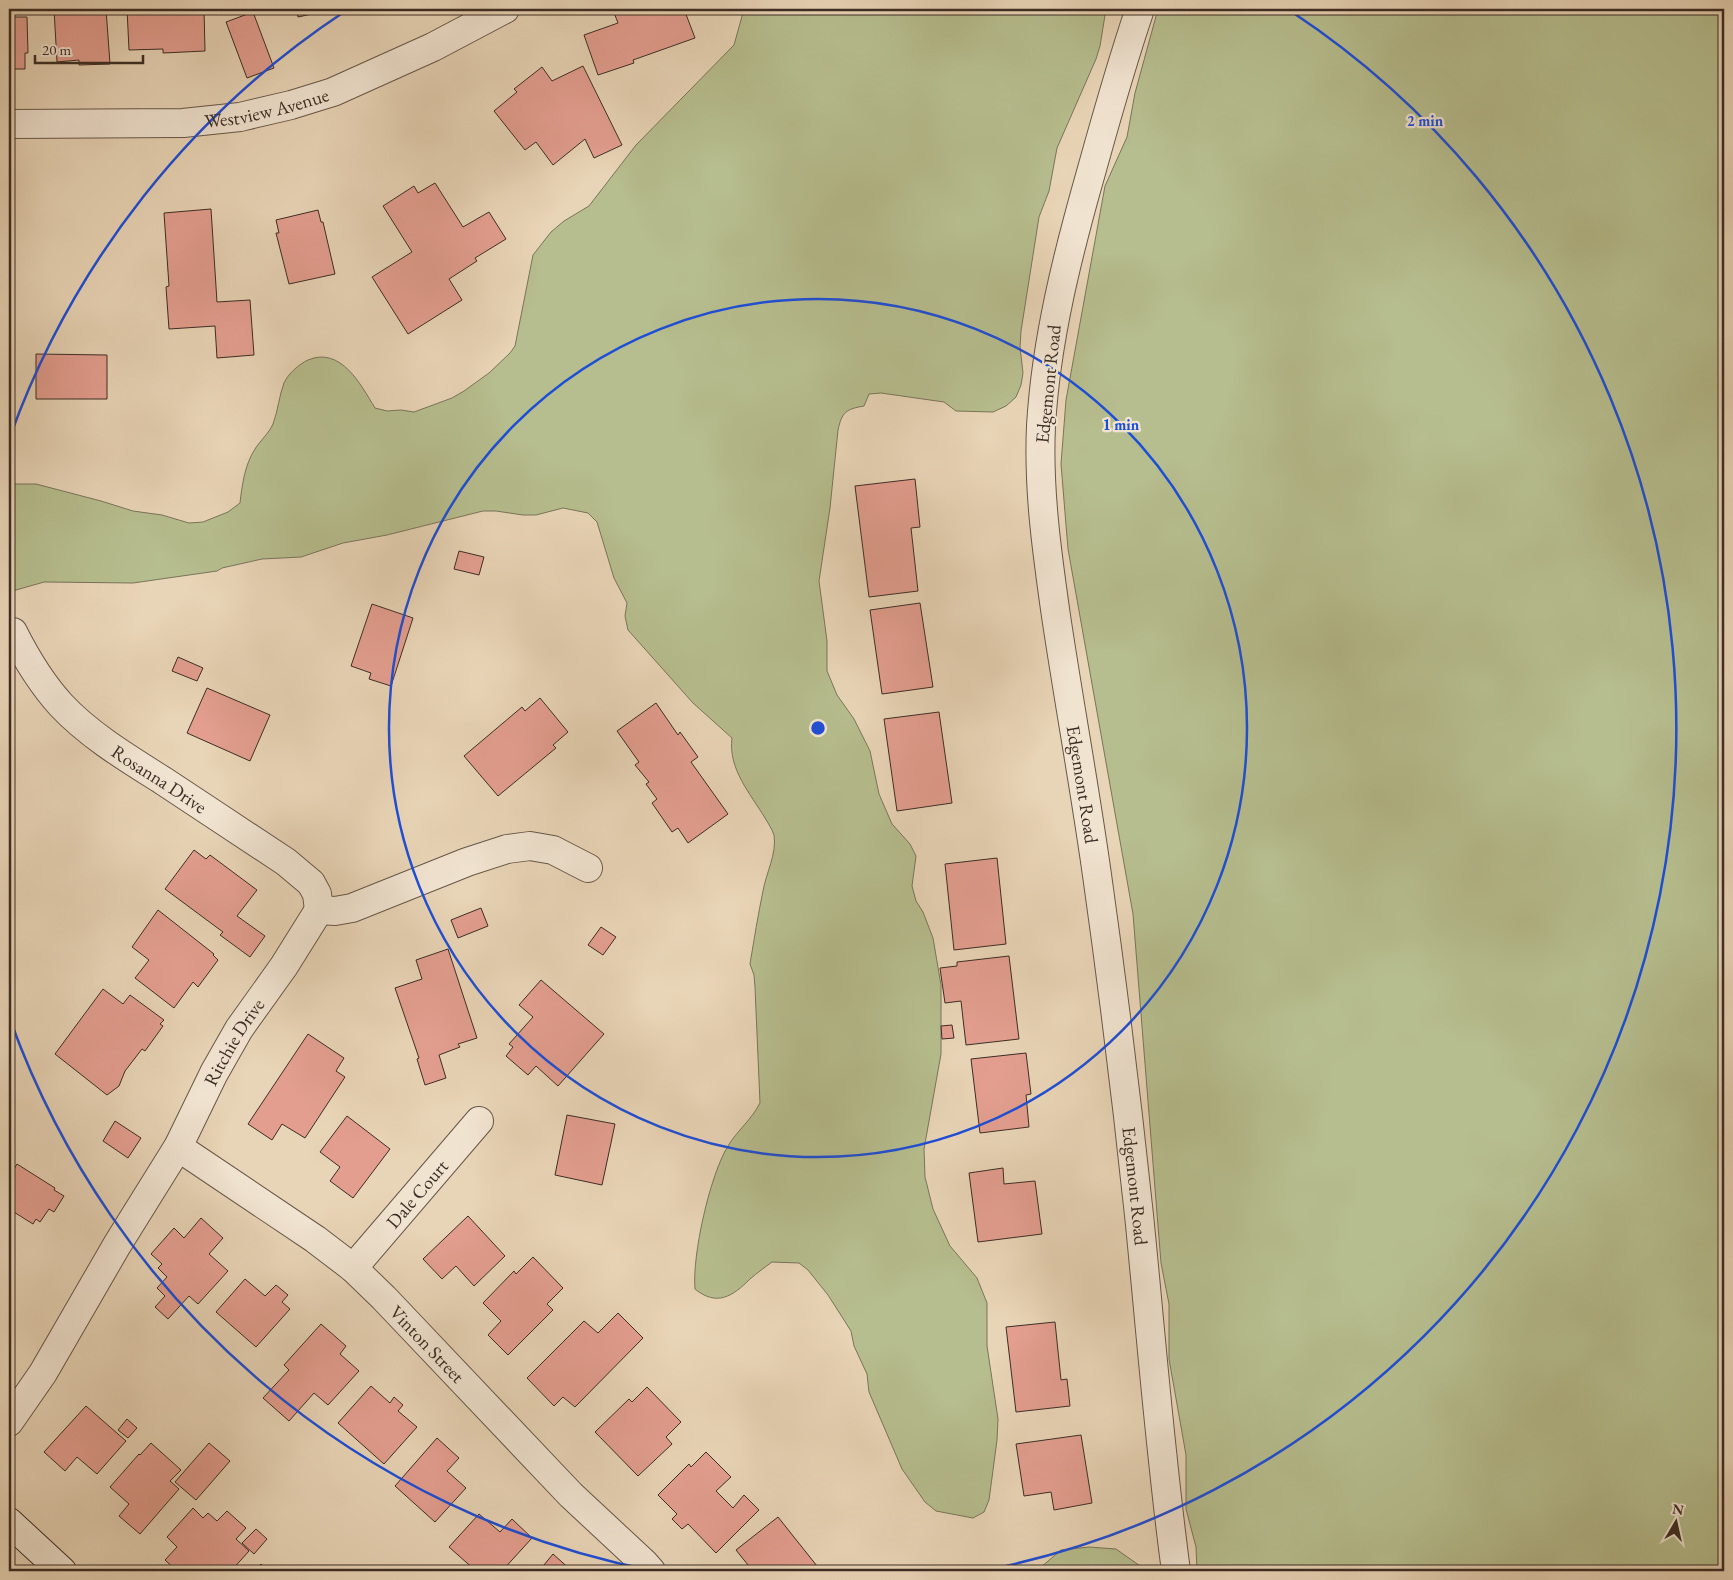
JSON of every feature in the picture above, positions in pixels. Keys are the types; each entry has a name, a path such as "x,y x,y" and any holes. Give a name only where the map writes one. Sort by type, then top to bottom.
{"street":[{"name":"Westview Avenue","path":"9,124 184,124 240,117 291,106 333,92 433,47 505,9"},
{"name":"Edgemont Road","path":"1140,9 1118,77 1076,225 1060,292 1046,378 1041,425 1040,470 1051,584 1094,854 1116,1015 1138,1211 1159,1433 1176,1571"},
{"name":"Rosanna Drive","path":"13,632 39,678 61,706 121,754 286,862 311,883 317,894 319,910"},
{"path":"319,910 352,908 467,862 507,849 530,846 553,850 588,868"},
{"name":"Ritchie Drive","path":"9,1422 42,1373 117,1245 178,1147 214,1073 239,1029 284,966 319,910"},
{"name":"Dale Court","path":"353,1268 479,1121"},
{"name":"Vinton Street","path":"178,1147 315,1239 353,1268 571,1494 651,1571"},
{"path":"9,1522 62,1571"}],"green space":[{"path":"744,9 1106,9 1096,59 1057,148 1049,191 1039,217 1021,331 1020,347 1023,373 1016,397 1006,406 993,412 956,411 944,402 881,393 869,394 864,406 853,408 846,412 841,419 838,430 830,508 819,581 827,641 827,671 837,695 854,719 870,751 879,794 892,824 910,844 916,856 912,886 916,901 923,912 933,938 941,985 941,1054 924,1149 925,1177 933,1209 950,1246 977,1278 987,1303 987,1346 998,1419 989,1500 984,1512 973,1518 936,1511 925,1502 902,1469 869,1392 867,1374 854,1346 851,1331 828,1295 808,1270 799,1263 772,1262 737,1290 724,1297 710,1297 695,1289 699,1236 715,1176 728,1146 760,1103 755,987 754,975 750,964 764,884 773,856 775,842 769,824 741,780 733,760 732,738 693,703 628,630 625,616 627,603 614,578 597,522 588,513 563,508 536,515 483,511 387,535 343,543 301,557 262,559 222,568 217,571 133,583 44,582 9,592 9,484 36,484 133,511 162,515 189,523 203,522 228,512 240,503 246,468 255,449 273,424 284,383 291,373 308,360 320,357 330,358 340,363 356,379 375,408 387,411 401,410 414,412 452,398 489,373 515,346 533,255 551,232 564,221 589,206 636,145 734,45"},
{"path":"1158,9 1724,9 1724,1571 1197,1571 1196,1547 1186,1509 1186,1455 1169,1359 1169,1304 1161,1263 1133,914 1068,549 1061,464 1066,400 1105,186 1127,137 1135,93"},
{"path":"1089,1547 1116,1549 1145,1571 1041,1571 1040,1568 1061,1550"}],"building":[{"path":"54,9 106,9 110,64 79,65 79,60 57,62"},
{"path":"127,9 204,9 205,51 163,53 163,49 129,50"},
{"path":"296,9 325,9 326,11 298,17"},
{"path":"684,9 695,38 633,60 634,63 598,75 584,35 618,23 613,10"},
{"path":"253,12 274,68 247,78 226,22"},
{"path":"9,17 27,17 28,53 25,53 25,69 9,69"},
{"path":"583,66 622,145 594,158 585,139 553,165 536,142 525,150 494,111 517,92 514,89 542,67 552,81"},
{"path":"435,183 463,227 489,212 506,239 475,258 477,261 449,279 462,300 408,334 372,277 412,252 383,206 414,186 418,193"},
{"path":"211,209 217,302 250,300 254,355 217,358 215,326 169,329 166,287 169,286 164,213"},
{"path":"318,210 321,222 323,222 335,274 289,284 276,233 279,233 276,220"},
{"path":"36,354 107,355 107,399 36,399"},
{"path":"915,479 920,527 911,528 918,591 869,597 855,486"},
{"path":"459,551 484,557 479,575 454,569"},
{"path":"920,603 933,687 882,694 870,610"},
{"path":"372,604 413,618 391,686 369,679 371,673 351,666"},
{"path":"178,657 203,668 197,681 172,671"},
{"path":"207,688 270,715 250,761 187,733"},
{"path":"540,698 568,732 553,745 556,748 498,796 464,756 522,707 525,711"},
{"path":"656,703 678,735 680,732 698,757 691,762 728,814 688,843 678,828 672,832 652,803 657,799 646,784 649,782 635,765 639,762 617,731"},
{"path":"939,712 952,803 897,811 884,719"},
{"path":"194,850 206,859 210,855 257,890 237,916 265,936 250,957 220,935 223,932 165,889"},
{"path":"997,858 1006,944 954,950 945,864"},
{"path":"481,908 488,926 458,938 451,920"},
{"path":"158,910 214,954 218,960 198,987 193,982 174,1008 135,978 149,960 132,947"},
{"path":"601,927 616,937 603,955 588,945"},
{"path":"448,949 477,1038 458,1044 460,1047 439,1055 446,1078 425,1085 417,1059 419,1058 395,988 422,979 416,960"},
{"path":"1009,956 1019,1039 966,1045 961,1001 945,1003 940,968 957,966 957,962"},
{"path":"541,980 604,1034 558,1086 536,1066 528,1075 506,1056 513,1047 509,1044 533,1017 519,1005"},
{"path":"103,989 123,1004 130,995 164,1020 160,1024 163,1026 145,1051 142,1049 125,1071 119,1086 107,1095 55,1054"},
{"path":"952,1025 954,1038 942,1039 941,1026"},
{"path":"308,1034 344,1058 336,1071 345,1077 305,1138 282,1124 272,1140 248,1124"},
{"path":"1026,1053 1031,1094 1026,1095 1029,1127 980,1133 971,1059"},
{"path":"567,1115 615,1124 602,1185 555,1175"},
{"path":"347,1116 390,1149 353,1198 330,1181 340,1167 320,1152"},
{"path":"115,1121 141,1138 128,1158 103,1141"},
{"path":"17,1164 55,1188 54,1190 64,1196 54,1212 49,1209 40,1222 36,1219 33,1224 9,1209 9,1177"},
{"path":"1003,1168 1004,1184 1035,1181 1042,1234 978,1242 969,1173"},
{"path":"468,1216 505,1256 474,1286 456,1266 442,1279 423,1259"},
{"path":"201,1218 223,1238 209,1254 228,1271 198,1304 189,1296 168,1319 155,1307 165,1296 157,1288 167,1277 158,1268 162,1264 151,1254 174,1228 184,1238"},
{"path":"533,1257 563,1288 547,1304 553,1310 508,1355 488,1335 501,1321 483,1303 514,1271 516,1274"},
{"path":"245,1279 265,1296 276,1285 288,1295 282,1302 290,1309 256,1347 216,1312"},
{"path":"618,1313 643,1338 575,1407 563,1397 554,1406 527,1378 584,1321 598,1333"},
{"path":"1055,1322 1061,1380 1067,1379 1070,1406 1016,1412 1006,1327"},
{"path":"321,1324 346,1346 340,1354 359,1371 328,1405 314,1393 289,1421 263,1398 289,1370 284,1365"},
{"path":"371,1386 390,1403 394,1397 403,1405 398,1411 417,1427 384,1464 338,1423"},
{"path":"647,1387 681,1422 666,1437 672,1444 638,1476 595,1432 629,1399 632,1402"},
{"path":"86,1406 126,1441 97,1474 77,1457 65,1471 44,1452"},
{"path":"127,1419 137,1428 128,1438 118,1430"},
{"path":"1081,1435 1092,1503 1054,1510 1051,1492 1024,1496 1016,1444"},
{"path":"437,1438 459,1458 447,1471 466,1488 435,1522 395,1486"},
{"path":"151,1443 181,1470 170,1481 179,1489 140,1534 119,1516 129,1504 110,1487"},
{"path":"209,1443 230,1461 196,1500 175,1482"},
{"path":"706,1452 731,1477 716,1491 733,1508 744,1495 759,1510 716,1553 688,1524 682,1529 672,1519 677,1514 658,1495 689,1464 691,1467"},
{"path":"193,1508 203,1518 208,1513 217,1521 227,1511 246,1528 236,1539 249,1551 231,1571 205,1571 199,1566 194,1571 177,1571 165,1560 177,1547 167,1537"},
{"path":"479,1514 500,1532 512,1519 532,1538 502,1571 476,1571 449,1547"},
{"path":"778,1517 821,1571 739,1571 748,1565 736,1550"},
{"path":"256,1529 267,1539 254,1554 242,1543"},
{"path":"553,1554 572,1571 539,1571"},
{"path":"261,1564 269,1571 255,1571"},
{"path":"296,1566 302,1571 291,1571"}]}
